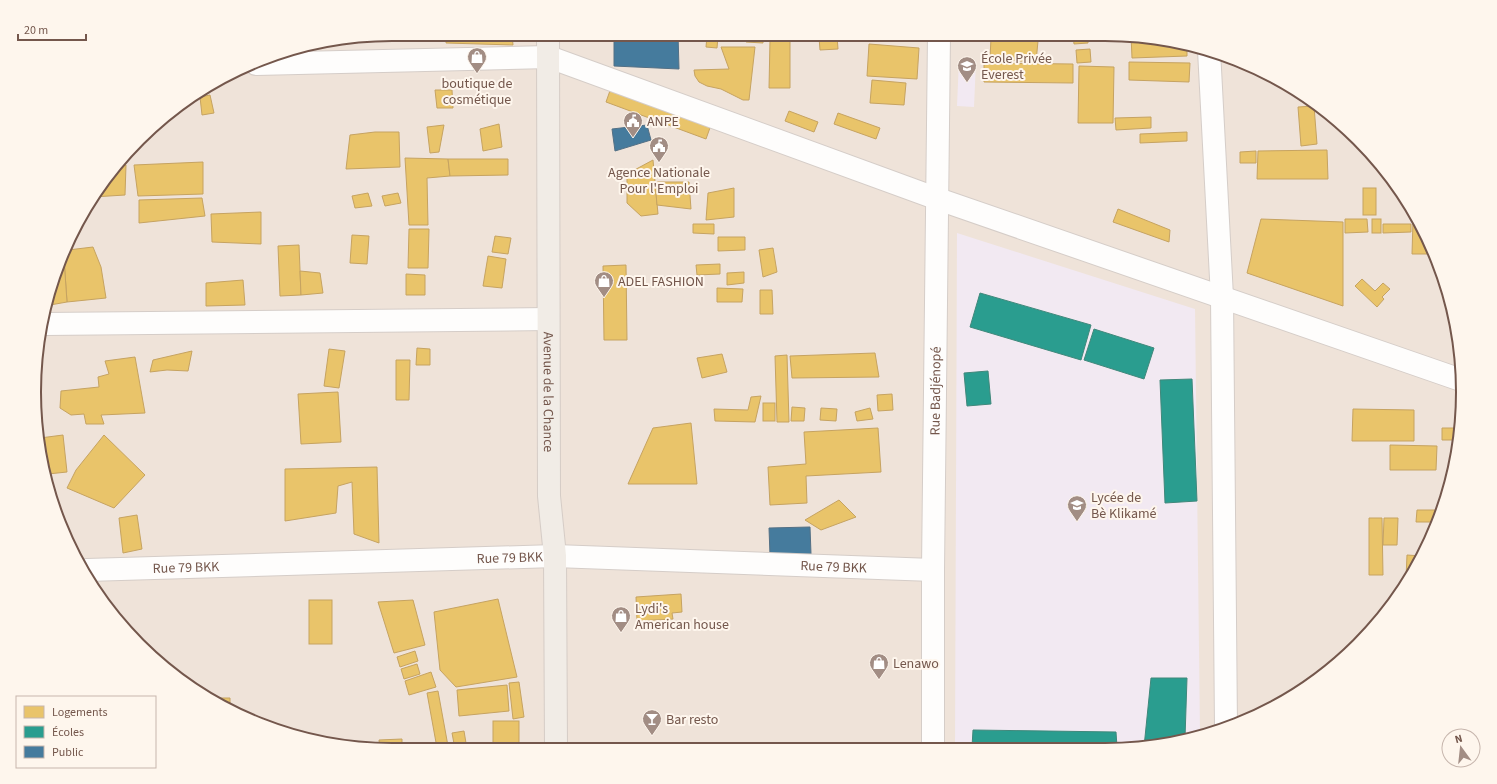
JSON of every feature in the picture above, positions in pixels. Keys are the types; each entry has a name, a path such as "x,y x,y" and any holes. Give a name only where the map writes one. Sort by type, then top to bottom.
{"main road":[{"name":"Avenue de la Chance","path":"548,41 549,496 555,556 556,743"}],"street":[{"name":"Rue Badjénopé","path":"933,743 933,570 939,41"},
{"path":"269,64 549,57 938,199 1455,378"},
{"path":"1209,57 1222,297 1226,721"},
{"path":"48,324 548,319"},
{"name":"Rue 79 BKK","path":"89,570 555,556 933,570"}],"shaded area":[{"path":"392,41 1105,41 1151,44 1196,53 1260,77 1300,100 1319,114 1336,128 1369,161 1397,197 1409,217 1420,237 1437,279 1444,301 1453,346 1456,392 1455,415 1453,438 1444,483 1420,547 1397,587 1369,623 1336,656 1300,684 1260,707 1218,724 1196,731 1151,740 1105,743 392,743 346,740 301,731 237,707 197,684 161,656 128,623 100,587 88,568 77,547 60,505 48,460 44,438 41,392 44,346 53,301 77,237 100,197 128,161 144,144 161,128 197,100 237,77 301,53 346,44"},
{"name":"École Privée Everest","path":"959,60 976,61 974,107 957,106"},
{"name":"Lycée de Bè Klikamé","path":"957,233 1195,309 1200,730 1151,740 1128,742 955,743"}],"building: Logements":[{"path":"446,41 513,41 513,45 446,43"},
{"path":"707,41 718,41 717,48 706,47"},
{"path":"763,41 763,43 746,42"},
{"path":"770,41 790,41 790,88 769,88"},
{"path":"819,41 837,41 838,49 820,50"},
{"path":"991,41 1038,41 1036,62 990,59"},
{"path":"1074,41 1088,41 1088,43 1074,44"},
{"path":"1131,42 1151,44 1187,51 1187,56 1132,58"},
{"path":"869,44 919,48 917,79 867,76"},
{"path":"721,47 755,47 749,100 743,100 721,89 707,86 699,82 695,76 694,70 729,69"},
{"path":"1090,49 1091,62 1077,63 1076,50"},
{"path":"1129,62 1190,63 1189,82 1129,80"},
{"path":"984,63 1073,64 1073,83 984,82"},
{"path":"1079,66 1114,67 1113,123 1078,123"},
{"path":"872,80 906,83 904,105 870,103"},
{"path":"612,85 712,122 706,139 606,102"},
{"path":"435,90 452,90 453,108 437,108"},
{"path":"210,95 214,113 202,115 200,98"},
{"path":"1309,106 1314,111 1317,144 1301,146 1298,107"},
{"path":"789,111 818,122 814,132 785,121"},
{"path":"838,113 880,128 876,139 834,124"},
{"path":"1151,117 1151,128 1116,130 1115,118"},
{"path":"499,124 502,147 483,151 480,129"},
{"path":"444,125 439,152 430,153 427,127"},
{"path":"375,132 399,132 400,167 346,169 350,135"},
{"path":"1187,132 1187,141 1140,143 1140,134"},
{"path":"1327,150 1328,179 1257,179 1258,151"},
{"path":"1256,151 1256,163 1240,163 1240,152"},
{"path":"405,158 448,159 450,176 427,178 428,225 409,225"},
{"path":"448,159 508,159 508,175 450,176"},
{"path":"653,160 658,214 641,216 627,203 627,174"},
{"path":"203,162 203,194 138,196 134,165"},
{"path":"126,165 125,195 100,197"},
{"path":"655,182 689,182 691,209 657,205"},
{"path":"734,188 734,217 706,220 708,193"},
{"path":"1363,188 1376,188 1376,215 1363,215"},
{"path":"368,193 372,206 355,208 352,196"},
{"path":"398,193 401,203 385,206 382,196"},
{"path":"202,198 205,216 139,223 139,200"},
{"path":"1118,209 1170,230 1169,242 1113,222"},
{"path":"261,212 261,244 212,242 211,214"},
{"path":"1261,219 1343,222 1343,306 1247,273"},
{"path":"1345,219 1367,219 1368,232 1345,233"},
{"path":"1372,219 1381,219 1381,233 1372,233"},
{"path":"693,224 714,224 714,234 693,233"},
{"path":"1383,224 1411,224 1411,232 1383,233"},
{"path":"1413,224 1427,254 1412,254"},
{"path":"409,229 429,229 428,268 408,268"},
{"path":"352,235 369,236 367,264 350,263"},
{"path":"495,236 511,238 508,254 492,252"},
{"path":"718,237 745,237 745,250 718,251"},
{"path":"299,245 301,295 280,296 278,246"},
{"path":"93,247 101,267 106,298 67,302 65,267 72,250"},
{"path":"773,248 777,272 763,277 759,250"},
{"path":"488,256 506,259 502,288 483,286"},
{"path":"720,264 720,274 697,275 696,265"},
{"path":"626,265 627,340 604,340 603,266"},
{"path":"65,267 67,302 52,305"},
{"path":"300,271 320,273 323,293 301,295"},
{"path":"744,272 744,283 727,285 727,273"},
{"path":"406,274 425,275 425,295 406,295"},
{"path":"1362,279 1375,291 1383,283 1390,289 1382,297 1384,299 1377,307 1355,286"},
{"path":"243,280 245,305 206,306 206,283"},
{"path":"717,288 743,289 742,302 717,302"},
{"path":"760,290 772,290 773,314 760,314"},
{"path":"417,348 430,349 430,365 416,365"},
{"path":"329,349 345,351 339,388 324,386"},
{"path":"192,351 188,371 167,370 150,372 153,360"},
{"path":"875,353 879,377 792,378 790,356"},
{"path":"722,354 727,372 702,378 697,358"},
{"path":"787,355 789,422 777,422 775,356"},
{"path":"135,357 145,413 101,415 104,424 86,424 84,414 71,415 60,408 61,391 99,387 98,377 109,374 105,361"},
{"path":"396,360 410,360 409,400 396,400"},
{"path":"338,392 341,442 301,444 298,394"},
{"path":"892,394 893,410 878,411 877,395"},
{"path":"761,396 755,422 715,421 714,409 748,410 751,397"},
{"path":"763,403 775,403 775,421 763,421"},
{"path":"792,407 805,408 804,421 791,421"},
{"path":"821,408 837,409 836,421 820,420"},
{"path":"870,408 873,419 857,421 855,412"},
{"path":"1353,409 1414,410 1414,441 1352,441"},
{"path":"691,423 697,484 628,484 653,428"},
{"path":"878,428 881,472 806,476 807,503 770,505 768,467 806,464 804,432"},
{"path":"1442,428 1454,428 1453,440 1442,440"},
{"path":"63,435 67,472 51,474 44,437"},
{"path":"104,435 145,475 114,508 67,488 76,470"},
{"path":"1390,445 1437,446 1436,470 1390,470"},
{"path":"377,467 379,543 354,534 352,482 338,486 336,513 285,521 285,469"},
{"path":"839,500 856,517 821,530 805,520"},
{"path":"1417,510 1435,510 1431,522 1416,522"},
{"path":"137,515 142,549 123,553 119,518"},
{"path":"1369,518 1382,518 1383,575 1369,575"},
{"path":"1384,518 1398,518 1397,545 1383,545"},
{"path":"1407,555 1416,556 1409,568 1406,572"},
{"path":"681,594 682,612 672,613 673,619 637,621 636,597"},
{"path":"498,599 517,677 456,687 440,670 434,612"},
{"path":"309,600 332,600 332,644 309,644"},
{"path":"413,600 425,645 394,653 378,602"},
{"path":"415,651 418,661 400,667 397,657"},
{"path":"417,664 420,674 404,679 401,669"},
{"path":"431,672 436,687 409,695 405,681"},
{"path":"519,682 524,717 513,719 509,683"},
{"path":"507,685 509,711 459,716 457,690"},
{"path":"438,691 447,743 436,743 427,693"},
{"path":"220,698 230,698 230,703"},
{"path":"493,721 519,721 519,743 493,743"},
{"path":"464,731 466,743 454,743 452,733"},
{"path":"402,739 402,743 379,742 379,740"}],"building: Écoles":[{"path":"980,293 1091,325 1081,360 970,327"},
{"path":"1094,329 1154,348 1144,379 1084,360"},
{"path":"988,371 991,404 967,406 964,373"},
{"path":"1192,379 1197,501 1165,503 1160,380"},
{"path":"1151,678 1187,678 1185,733 1145,741"},
{"path":"973,730 1116,732 1117,742 1105,743 972,743"}],"building: Public":[{"path":"614,41 678,41 679,69 614,66"},
{"path":"647,125 651,140 615,151 612,129"},
{"path":"810,527 811,554 770,555 769,528"}],"place":[{"name":"boutique de cosmétique","path":"477,74"},
{"name":"École Privée Everest","path":"967,83"},
{"name":"ANPE","path":"633,138"},
{"name":"Agence Nationale Pour l'Emploi","path":"659,163"},
{"name":"ADEL FASHION","path":"604,298"},
{"name":"Lycée de Bè Klikamé","path":"1077,522"},
{"name":"Lydi's American house","path":"621,633"},
{"name":"Lenawo","path":"879,680"},
{"name":"Bar resto","path":"652,736"}]}
